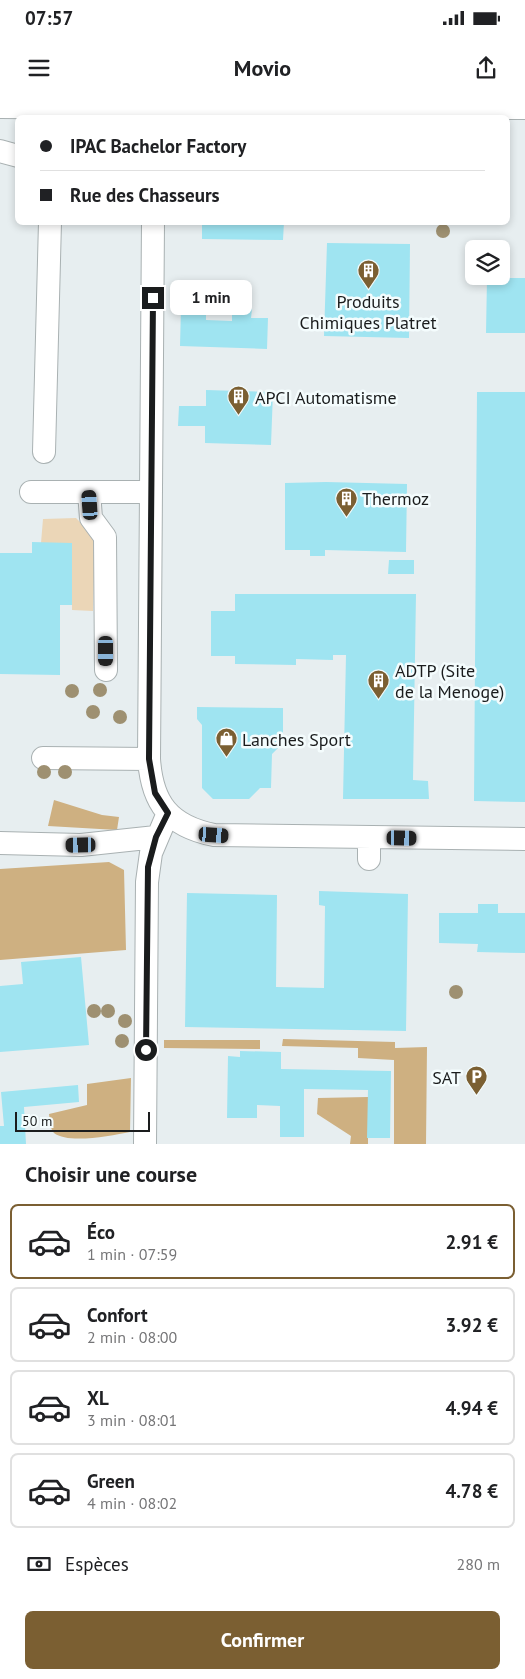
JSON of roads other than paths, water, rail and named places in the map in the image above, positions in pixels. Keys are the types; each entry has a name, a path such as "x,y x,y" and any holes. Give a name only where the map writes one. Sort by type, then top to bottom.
{"street":[{"path":"0,106 55,104 154,113 525,108"},
{"path":"0,151 15,155"},
{"path":"44,452 50,225"},
{"path":"153,225 151,492 158,698 149,759 155,793 168,813 189,827 214,835 302,828 368,837 525,838"},
{"path":"31,492 151,492"},
{"path":"89,492 91,518 105,537 106,670"},
{"path":"43,758 149,759"},
{"path":"145,1144 147,882 151,853 156,837 168,813"},
{"path":"0,843 81,845 156,837"},
{"path":"368,837 369,859"}],"place":[{"name":"Produits Chimiques Platret","path":"368,290"},
{"name":"APCI Automatisme","path":"239,416"},
{"name":"Thermoz","path":"346,517"},
{"name":"ADTP (Site de la Menoge)","path":"379,699"},
{"name":"Lanches Sport","path":"226,758"},
{"name":"SAT","path":"477,1096"}]}
